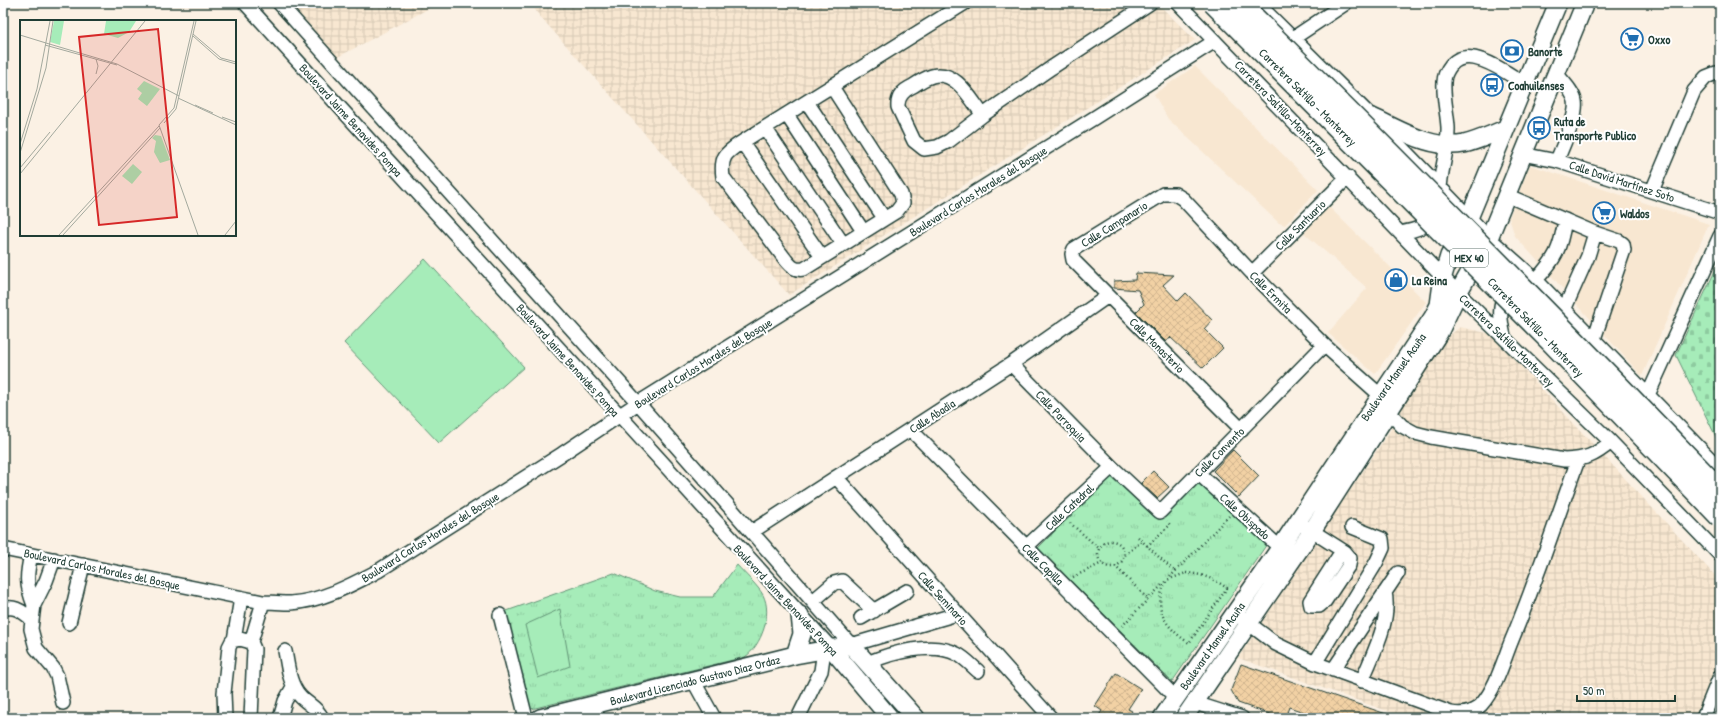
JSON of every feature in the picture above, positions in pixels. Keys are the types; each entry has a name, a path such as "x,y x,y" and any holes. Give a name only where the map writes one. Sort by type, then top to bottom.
{"highway":[{"name":"Carretera Saltillo - Monterrey","path":"1213,3 1540,330 1720,517"},
{"name":"Carretera Saltillo - Monterrey","path":"1240,3 1442,205 1720,490"}],"main road":[{"name":"Boulevard Manuel Acuña","path":"1184,718 1248,624 1286,553 1296,522 1433,317 1439,304 1443,276 1449,256 1469,218 1558,3"},
{"name":"Boulevard Manuel Acuña","path":"1162,718 1175,697 1235,613 1286,553 1312,531 1439,333 1458,293 1489,238 1522,154 1586,3"},
{"path":"1372,117 1427,142 1446,145 1464,144 1505,129"},
{"path":"795,655 802,634 800,615"},
{"name":"Boulevard Licenciado Gustavo Díaz Ordaz","path":"540,718 596,712 693,680 795,655 851,645"},
{"name":"Boulevard Jaime Benavides Pompa","path":"851,645 916,718"},
{"name":"Boulevard Jaime Benavides Pompa","path":"827,649 890,718"}],"street":[{"name":"Boulevard Jaime Benavides Pompa","path":"245,3 800,615 827,649"},
{"name":"Boulevard Jaime Benavides Pompa","path":"279,3 753,531 851,645"},
{"path":"832,87 903,199 903,203 900,208 804,269 797,269 791,266 723,177 722,161 725,154 965,3"},
{"path":"983,115 960,85 945,76 934,75 922,80 904,92 898,102 898,107 914,141 924,149 936,148 949,141 983,115 1051,68 1150,3"},
{"name":"Carretera Saltillo-Monterrey","path":"1178,3 1348,177 1458,293 1504,336 1611,442 1720,555"},
{"path":"1257,3 1372,117 1489,238 1536,280 1720,469"},
{"path":"1292,39 1346,3"},
{"name":"Boulevard Carlos Morales del Bosque","path":"3,549 262,602 291,603 309,600 350,586 378,571 638,403 1081,127 1215,41"},
{"path":"1400,233 1422,228 1428,224 1438,209 1448,127 1444,81 1448,69 1454,61 1466,58 1481,60 1498,67 1525,84"},
{"path":"1556,73 1572,94 1575,101 1572,119 1557,160"},
{"path":"1652,191 1694,91 1706,77 1716,73"},
{"path":"807,102 884,218"},
{"path":"787,115 864,231"},
{"path":"765,128 843,244"},
{"path":"742,142 822,257"},
{"name":"Calle David Martínez Soto","path":"1522,154 1557,160 1720,214"},
{"name":"Calle Santuario","path":"1252,273 1348,177"},
{"name":"Calle Ermita","path":"1163,194 1175,194 1183,199 1252,273 1324,345 1380,395"},
{"name":"Calle Campanario","path":"1072,260 1074,249 1163,194"},
{"path":"1506,195 1595,233 1619,241 1623,244 1624,250 1594,339"},
{"path":"1504,336 1500,318 1500,308 1506,290 1512,284 1522,280 1536,280 1552,262 1557,254 1565,220"},
{"path":"1564,310 1588,256 1595,233"},
{"path":"1648,395 1720,236"},
{"name":"Calle Monasterio","path":"1072,260 1242,430"},
{"name":"Calle Abadía","path":"753,531 1011,364 1108,296"},
{"name":"Calle Convento","path":"1160,512 1324,345"},
{"name":"Calle Parroquia","path":"1011,364 1112,467"},
{"path":"1380,395 1389,412 1402,426 1431,437 1564,460 1578,460 1596,454 1611,442"},
{"name":"Calle Capilla","path":"911,430 1175,697"},
{"path":"1235,613 1276,644 1315,663 1451,713 1462,715 1473,711 1481,705 1496,680 1531,592 1578,460"},
{"path":"1112,467 1160,512"},
{"name":"Calle Catedral","path":"1026,547 1112,467"},
{"name":"Calle Obispado","path":"1198,473 1286,553"},
{"name":"Calle Seminario","path":"836,477 957,614 1052,718"},
{"path":"1296,522 1342,550"},
{"path":"1315,663 1376,563 1383,548 1382,539 1352,527"},
{"path":"31,555 27,574 27,583 34,605"},
{"path":"54,559 46,582 34,605 31,629 36,648 53,668 57,676 63,703"},
{"path":"69,623 83,565"},
{"path":"1333,670 1398,573"},
{"path":"813,601 834,584 842,581 874,610"},
{"path":"861,618 908,591"},
{"path":"1362,681 1385,622 1387,606 1385,592"},
{"path":"234,640 241,598"},
{"path":"251,718 254,653 251,642 262,602"},
{"path":"3,609 19,609 32,619"},
{"path":"851,645 957,614"},
{"path":"500,615 526,718"},
{"path":"225,718 224,693 230,643 234,640 240,639 251,642"},
{"path":"798,718 821,671 827,649"},
{"path":"867,663 889,654 915,650 941,649 957,654 978,671"},
{"path":"284,652 293,687 300,696 316,709 322,718"},
{"path":"1703,718 1720,676"},
{"path":"693,680 714,718"},
{"path":"280,718 285,701 293,687"},
{"path":"1195,703 1242,718"}],"path":[{"path":"1113,635 1237,508"},
{"path":"1147,546 1170,524 1160,512"},
{"path":"1061,514 1100,549"},
{"path":"1138,537 1174,572"},
{"path":"1124,556 1123,547 1116,542 1107,541 1103,544 1098,555 1102,563 1109,567 1115,566 1120,563 1124,556 1142,541"},
{"path":"1061,583 1102,563"},
{"path":"1115,566 1148,599"},
{"path":"1181,574 1196,574 1210,577 1227,588 1189,644 1175,632 1163,618 1159,599 1167,580 1181,574"}],"shaded area":[{"path":"289,3 439,3 338,57"},
{"path":"532,3 1157,3 1195,40 789,295 537,13"},
{"path":"1195,66 1318,190 1285,225 1279,223 1168,119 1154,94"},
{"path":"1530,165 1709,224 1642,376 1515,236 1509,218"},
{"path":"1329,207 1426,302 1375,374 1328,333 1367,288 1304,233"},
{"path":"1460,327 1491,334 1720,581 1720,718 1407,718 1238,658 1390,431 1434,348"}],"green space":[{"path":"425,259 524,367 439,443 344,343"},
{"path":"1720,260 1720,445 1676,355"},
{"path":"1110,476 1159,520 1199,480 1267,544 1172,682 1038,548"},
{"path":"737,565 763,595 767,611 764,629 760,638 751,652 745,657 527,710 501,613 614,573 655,591 680,597 713,597"},
{"path":"560,609 570,666 538,678 525,625"}],"building":[{"path":"1136,273 1174,275 1163,285 1178,301 1186,293 1212,320 1204,329 1223,348 1203,368 1170,337 1166,342 1136,312 1144,304 1138,290 1114,288 1114,281 1135,280"},
{"path":"1233,450 1259,476 1239,497 1213,471"},
{"path":"1153,471 1169,487 1157,498 1141,483"},
{"path":"1241,664 1392,716 1392,718 1321,718 1289,707 1285,718 1281,718 1238,703 1231,690"},
{"path":"1116,673 1141,689 1128,709 1132,711 1128,718 1097,718 1102,711 1095,706"}],"place":[{"name":"Oxxo","path":"1632,39"},
{"name":"Banorte","path":"1512,51"},
{"name":"Coahuilenses","path":"1492,85"},
{"name":"Ruta de Transporte Publico","path":"1539,128"},
{"name":"Waldos","path":"1604,213"},
{"name":"La Reina","path":"1396,280"}]}
